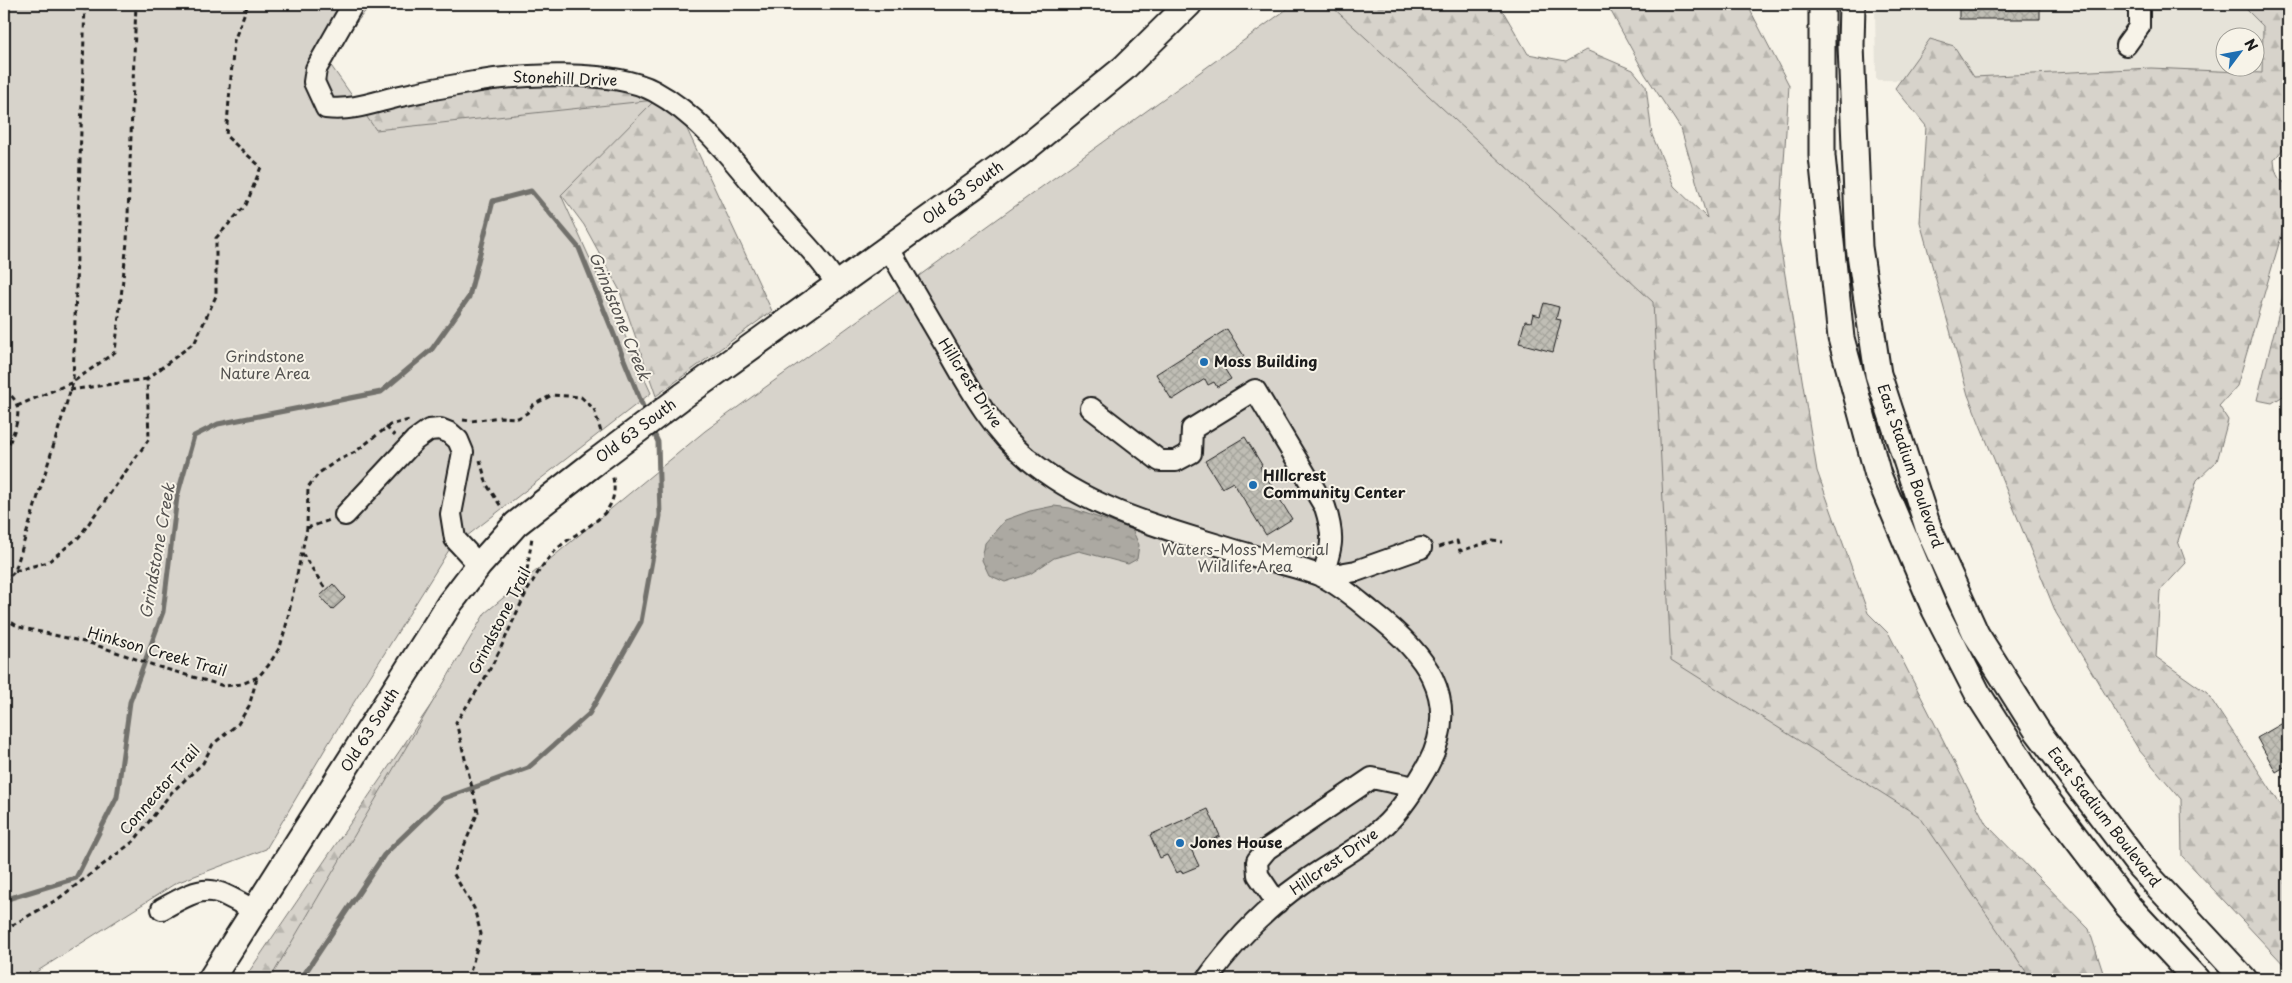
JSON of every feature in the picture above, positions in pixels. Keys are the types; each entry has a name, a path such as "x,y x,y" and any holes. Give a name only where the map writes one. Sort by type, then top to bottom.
{"main road":[{"name":"Old 63 South","path":"211,979 450,603 479,565 516,524 603,467 683,396 1020,153 1124,68 1190,4"},
{"name":"East Stadium Boulevard","path":"1822,4 1822,156 1841,338 1878,475 1935,610 1978,694 2044,796 2127,905 2196,979"},
{"name":"East Stadium Boulevard","path":"1852,4 1851,45 1860,246 1878,374 1929,530 1976,634 2038,732 2140,867 2244,979"}],"street":[{"name":"Stonehill Drive","path":"353,4 316,69 314,82 326,108 340,110 357,108 406,95 506,76 578,76 622,80 653,90 681,110 726,151 829,272 837,285"},
{"path":"2126,44 2139,27 2139,4"},
{"name":"Hillcrest Drive","path":"888,248 969,386 993,421 1027,459 1078,494 1145,521 1322,577 1397,631 1419,653 1432,676 1440,703 1440,732 1429,762 1409,797 1382,829 1300,884 1277,903 1224,956 1207,979"},
{"path":"1091,408 1153,456 1160,460 1176,461 1191,453 1192,429 1255,390 1327,514 1332,527 1331,548 1322,577 1356,571 1421,548"},
{"path":"345,515 416,440 429,430 440,429 450,433 458,440 463,452 451,514 455,539 479,565"},
{"path":"1277,903 1258,875 1257,861 1267,849 1372,778 1415,787"},
{"path":"162,909 191,893 214,890 256,911"}],"path":[{"path":"4,582 15,571 73,382 85,4"},
{"path":"17,406 73,382 115,352 127,242 136,4"},
{"path":"70,390 147,379 195,342 216,296 216,238 246,205 261,167 226,136 234,41 248,4"},
{"path":"15,571 48,562 79,537 149,439 147,379"},
{"path":"4,391 9,393 17,406 17,427 4,454"},
{"path":"455,418 471,421 501,416 518,418 527,413 533,404 552,395 581,397 594,409 602,435"},
{"path":"258,677 268,666 280,647 286,626 307,528 308,487 319,473 355,452 390,425 417,418"},
{"name":"Grindstone Trail","path":"468,979 481,934 474,908 452,873 478,812 456,722 491,668 537,572 555,550 595,523 612,503 616,491 603,467"},
{"path":"307,528 345,515"},
{"path":"1421,548 1433,550 1457,541 1460,551 1493,541 1503,542"},
{"path":"301,553 326,590"},
{"name":"Hinkson Creek Trail","path":"4,618 19,627 93,644 159,668 224,686 242,684 258,677"},
{"name":"Connector Trail","path":"4,930 58,899 134,841 171,793 203,763 213,744 238,724 249,706 258,677"}],"shaded area":[{"path":"1875,4 2288,4 2288,84 1876,80"}],"green space":[{"name":"Grindstone Nature Area","path":"4,4 371,4 327,60 376,130 655,100 561,195 651,393 449,550 331,739 266,849 176,883 25,979 4,979"},
{"name":"Waters-Moss Memorial Wildlife Area","path":"1294,4 1329,4 1653,302 1671,660 1920,817 2031,979 270,979 485,613 705,431"},
{"path":"1310,4 1494,4 1504,13 1528,54 1566,61 1586,50 1633,70 1646,86 1652,135 1674,186 1707,218 1681,129 1645,74 1607,4 1747,4 1789,85 1779,238 1817,471 1868,613 1889,634 1986,824 2089,929 2105,979 1226,979"},
{"path":"2241,4 2288,4 2288,149 2283,149 2274,160 2279,178 2288,184 2288,213 2237,386 2219,406 2228,420 2217,461 2197,480 2178,541 2186,563 2160,591 2156,657 2207,693 2288,816 2288,969 2182,856 2181,799 2139,750 2056,613 1968,395 1920,222 1926,126 1895,88 1930,39 1954,46 1974,77 2151,68 2214,71 2214,78 2264,78 2263,26"},
{"path":"311,65 320,105 536,79 646,90 679,112 772,311 656,396 619,289 584,225 546,174 98,481"},
{"path":"2286,284 2288,285 2288,393 2272,403 2257,400"},
{"path":"482,630 287,979 244,979"}],"water":[{"path":"1054,506 1070,508 1132,529 1139,545 1137,559 1128,564 1079,551 1054,558 1030,574 1005,582 989,575 982,560 985,543 1005,520 1030,511"}],"building":[{"path":"1959,4 2040,4 2040,19 1959,19"},
{"path":"1544,303 1559,307 1556,319 1561,320 1553,352 1519,343 1525,321 1531,322 1533,314 1540,316"},
{"name":"Moss Building","path":"1227,329 1244,356 1224,368 1231,379 1217,387 1214,382 1208,385 1205,379 1172,400 1156,374"},
{"name":"HIllcrest Community Center","path":"1245,437 1262,465 1260,467 1292,519 1266,535 1233,482 1222,488 1205,461"},
{"path":"333,584 345,598 332,610 320,596"},
{"path":"2288,720 2288,765 2276,772 2257,738"},
{"name":"Jones House","path":"1208,809 1220,836 1191,849 1199,866 1182,873 1181,871 1176,873 1167,855 1160,858 1150,835"}],"waterway":[{"name":"Grindstone Creek","path":"4,900 76,878 117,797 130,702 163,612 177,497 194,436 218,424 381,392 432,349 469,297 493,201 531,191 579,248 646,414"},
{"name":"Grindstone Creek","path":"301,979 384,855 442,799 528,768 589,714 641,622 660,516 658,442 652,429"}],"place":[{"name":"Moss Building","path":"1204,362"},
{"name":"HIllcrest Community Center","path":"1253,485"},
{"name":"Jones House","path":"1180,843"}]}
